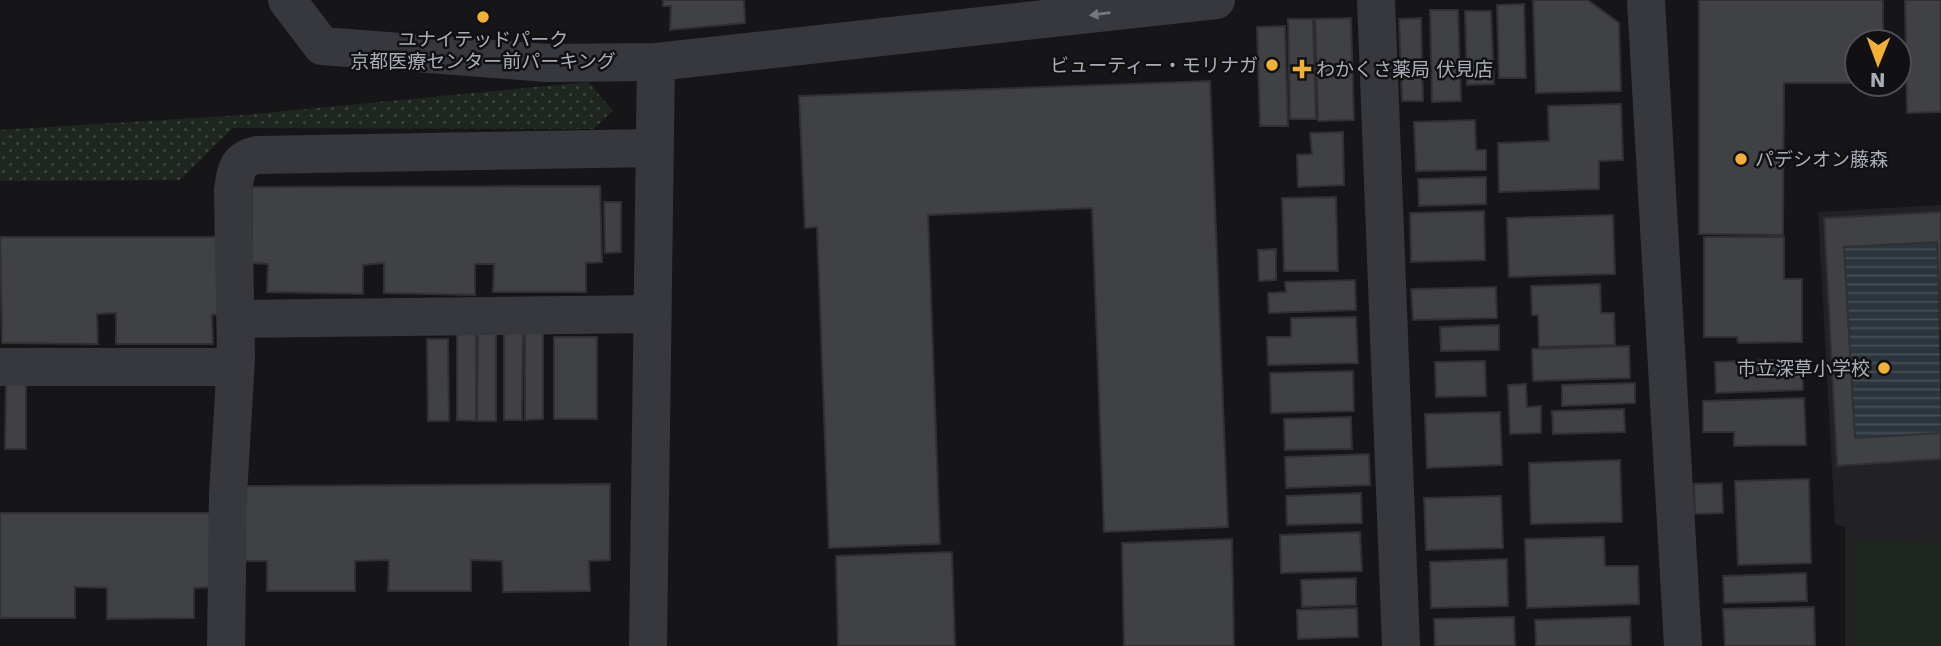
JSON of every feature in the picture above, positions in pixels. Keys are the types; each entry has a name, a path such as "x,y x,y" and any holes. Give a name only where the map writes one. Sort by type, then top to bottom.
{"street":[{"path":"287,0 322,46 547,63 656,62 967,15 1216,0"},
{"path":"1376,0 1401,646"},
{"path":"1646,0 1683,646"},
{"path":"648,646 656,62"},
{"path":"226,646 228,495 235,367 233,190 236,167 245,158 653,148"},
{"path":"236,318 652,314"},
{"path":"0,367 235,367"}],"shaded area":[{"path":"588,82 613,111 593,129 233,128 180,180 0,181 0,130 244,115"},
{"name":"市立深草小学校","path":"1941,205 1941,646 1845,646 1845,527 1835,524 1818,212"},
{"path":"1937,242 1941,433 1855,438 1844,247"},
{"path":"1854,540 1941,543 1941,646 1854,646"}],"building":[{"path":"663,0 744,0 745,23 670,30 671,6 663,6"},
{"path":"1533,0 1588,0 1619,23 1621,91 1536,93"},
{"name":"パデシオン藤森","path":"1699,0 1883,0 1883,28 1843,28 1843,83 1784,83 1783,235 1699,234"},
{"path":"1905,0 1941,0 1941,112 1907,113 1907,98 1913,98 1913,28 1905,28"},
{"path":"1524,4 1526,78 1499,78 1497,5"},
{"path":"1430,10 1458,10 1461,101 1432,102"},
{"path":"1465,11 1491,11 1494,84 1467,85"},
{"path":"1351,18 1354,120 1318,121 1315,19"},
{"path":"1421,18 1423,101 1402,101 1399,19"},
{"name":"わかくさ薬局 伏見店","path":"1288,19 1313,19 1316,119 1290,119"},
{"name":"ビューティー・モリナガ","path":"1285,26 1288,126 1260,126 1257,27"},
{"path":"1210,81 1228,527 1104,532 1092,208 928,215 940,544 829,548 817,227 805,228 799,96"},
{"path":"1621,104 1623,160 1599,161 1599,189 1499,192 1498,143 1549,141 1548,106"},
{"path":"1475,120 1476,150 1486,150 1486,170 1416,171 1414,122"},
{"path":"1343,132 1344,185 1298,187 1297,155 1312,154 1310,133"},
{"path":"1486,177 1486,204 1419,206 1418,179"},
{"path":"600,186 602,262 586,263 586,292 493,292 494,264 475,264 475,295 384,293 384,263 363,265 363,294 267,292 268,264 252,263 252,187"},
{"path":"1336,197 1338,271 1284,271 1282,198"},
{"path":"604,202 621,202 621,252 605,253"},
{"path":"1484,211 1485,260 1411,262 1410,213"},
{"path":"1941,212 1941,331 1937,242 1844,247 1855,438 1941,433 1941,459 1837,466 1824,218"},
{"path":"1613,215 1615,274 1509,277 1507,218"},
{"path":"0,237 224,237 224,314 212,315 213,344 116,344 116,313 97,314 98,344 2,343"},
{"path":"1704,237 1784,237 1784,279 1802,279 1802,342 1738,343 1737,337 1704,337"},
{"path":"1276,249 1276,280 1259,281 1258,250"},
{"path":"1355,280 1356,310 1269,313 1268,293 1286,292 1285,282"},
{"path":"1600,284 1601,313 1614,313 1615,345 1539,347 1538,315 1532,315 1531,286"},
{"path":"1496,287 1497,318 1413,320 1411,289"},
{"path":"1356,317 1358,363 1268,365 1267,337 1291,337 1291,318"},
{"path":"1499,325 1499,350 1441,351 1440,327"},
{"path":"457,330 476,330 476,421 457,420"},
{"path":"478,330 496,330 496,421 477,421"},
{"path":"504,331 523,331 522,420 504,420"},
{"path":"525,331 543,332 543,419 525,420"},
{"path":"554,337 597,337 597,419 554,419"},
{"path":"427,339 448,339 449,421 428,421"},
{"path":"1629,346 1630,378 1533,381 1532,349"},
{"path":"1802,359 1803,390 1716,393 1715,362"},
{"path":"1485,361 1486,396 1436,397 1435,362"},
{"path":"1353,371 1354,411 1271,413 1270,373"},
{"path":"6,383 26,383 26,449 5,449"},
{"path":"1635,383 1635,403 1562,406 1562,385"},
{"path":"1526,384 1527,407 1541,406 1541,433 1510,434 1508,385"},
{"path":"1804,398 1806,445 1734,446 1734,432 1703,432 1703,401"},
{"path":"1624,409 1625,432 1553,434 1552,411"},
{"path":"1500,412 1502,465 1427,468 1425,414"},
{"path":"1351,417 1352,449 1285,450 1284,419"},
{"path":"1369,454 1370,485 1286,488 1285,457"},
{"path":"1620,460 1622,522 1531,524 1529,463"},
{"path":"1809,479 1811,563 1738,565 1735,481"},
{"path":"1722,483 1723,513 1695,514 1694,484"},
{"path":"610,484 610,560 589,561 590,591 503,592 502,561 471,560 471,591 388,591 389,560 355,561 355,591 267,591 267,561 243,561 244,486"},
{"path":"1361,493 1362,523 1287,525 1286,496"},
{"path":"1501,496 1503,548 1426,550 1424,498"},
{"path":"0,513 216,513 217,587 194,588 194,618 107,619 107,588 75,587 75,618 0,618"},
{"path":"1360,532 1362,571 1281,573 1280,535"},
{"path":"1604,537 1605,566 1638,566 1639,604 1527,608 1525,539"},
{"path":"1232,539 1234,646 1124,646 1122,543"},
{"path":"952,552 955,646 838,646 836,556"},
{"path":"1507,559 1508,606 1431,608 1430,562"},
{"path":"1806,573 1807,601 1724,603 1723,576"},
{"path":"1356,578 1356,605 1302,607 1301,580"},
{"path":"1814,607 1815,646 1725,646 1723,609"},
{"path":"1357,608 1358,637 1298,639 1297,610"},
{"path":"1514,617 1515,646 1435,646 1434,619"},
{"path":"1630,617 1631,646 1536,646 1535,620"}],"place":[{"name":"ユナイテッドパーク 京都医療センター前パーキング","path":"483,17"},
{"name":"ビューティー・モリナガ","path":"1272,65"},
{"name":"わかくさ薬局 伏見店","path":"1302,69"},
{"name":"パデシオン藤森","path":"1741,159"},
{"name":"市立深草小学校","path":"1884,368"}]}
